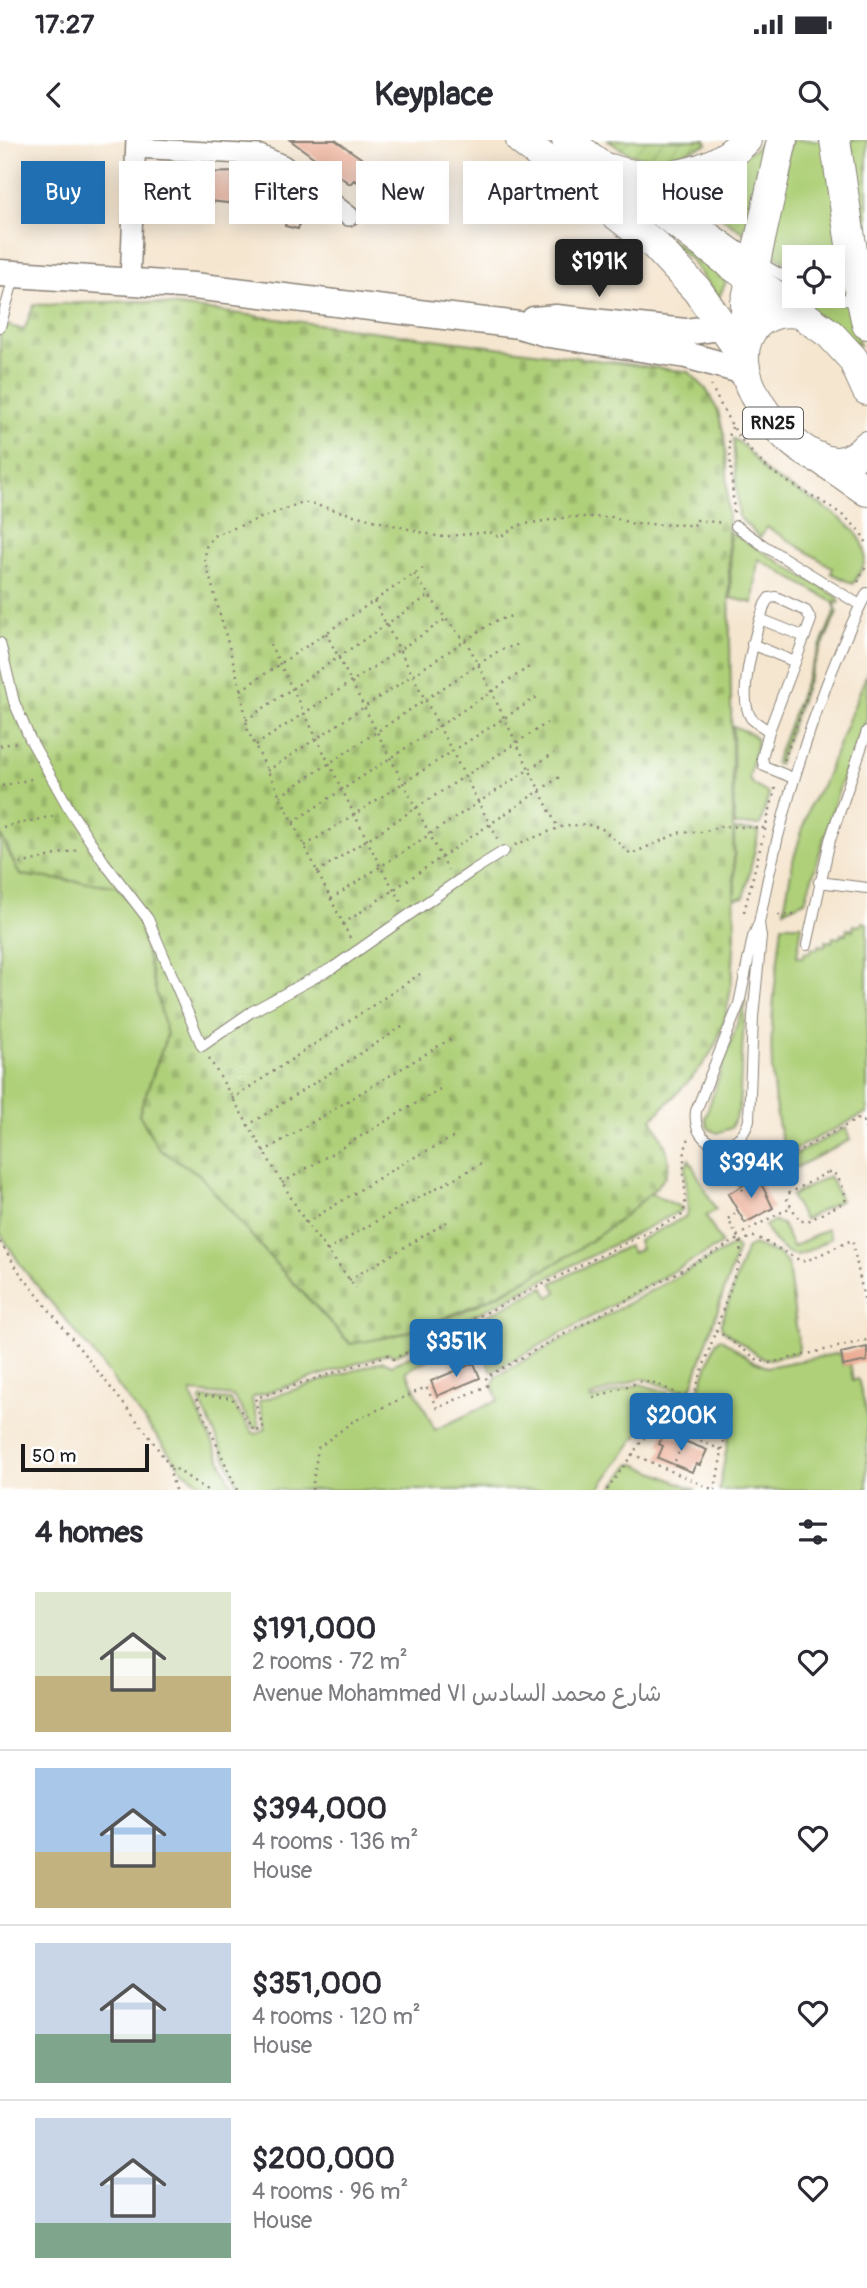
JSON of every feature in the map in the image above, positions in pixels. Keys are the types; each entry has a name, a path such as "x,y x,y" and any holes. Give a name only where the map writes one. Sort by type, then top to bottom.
{"main road":[{"name":"RN25","path":"521,140 655,245 744,340 755,396 771,421 784,435 845,468 867,491"},
{"path":"567,140 595,161"},
{"path":"623,175 640,177 684,174 715,163 746,140"},
{"path":"744,340 754,269 782,140"},
{"path":"835,140 865,311"},
{"path":"623,181 754,269 802,314 830,334 860,367 867,390"},
{"path":"744,340 779,313 802,314"},
{"path":"845,468 867,446"}],"street":[{"path":"130,281 136,144 244,147 283,164 349,216"},
{"path":"8,273 245,291 519,324 549,334 696,357 744,340"},
{"path":"519,324 556,318 744,340"}],"lane":[{"path":"754,269 782,278"},
{"path":"0,327 8,273"},
{"path":"845,303 865,311"},
{"path":"736,526 754,540 860,605"},
{"path":"759,923 761,937 752,1034 750,1120 743,1135 729,1144 721,1145 706,1140 696,1127 696,1111 739,1004 793,778 817,709 867,593"},
{"path":"769,731 755,722 748,711 747,678 752,644 766,600 776,597 808,613 811,620 769,731 762,758 764,766 793,778"},
{"path":"760,619 805,637"},
{"path":"0,643 17,712 71,812 148,919 201,1046 241,1018 334,967 504,851"},
{"path":"752,644 796,662"},
{"path":"807,945 820,882 843,798 867,731"},
{"path":"820,882 867,888"}],"path":[{"path":"709,381 732,427 769,469 842,516 857,529 867,544"},
{"path":"356,951 255,746 246,720 241,690 205,560 206,547 213,536 299,503 443,537 489,532 500,537 515,526 569,517 612,517 633,524 692,525 697,524 698,520 736,526 729,437 732,427"},
{"path":"241,690 426,566"},
{"path":"414,574 446,619 466,640 558,828"},
{"path":"246,720 429,596"},
{"path":"374,601 504,851 558,828 577,823 594,825 610,834 631,853 681,832 700,832 721,826 764,828"},
{"path":"268,771 495,621 515,615"},
{"path":"255,746 446,619"},
{"path":"326,633 455,883"},
{"path":"270,644 380,866 410,915"},
{"path":"280,796 505,647 520,644"},
{"path":"293,822 529,667"},
{"path":"305,846 537,697"},
{"path":"317,872 547,723"},
{"path":"331,899 554,753"},
{"path":"2,786 49,774"},
{"path":"343,924 561,776"},
{"path":"3,827 71,812"},
{"path":"20,864 93,845"},
{"path":"778,915 813,914"},
{"path":"232,1099 420,974"},
{"path":"247,1125 405,1025"},
{"path":"263,1152 452,1038"},
{"path":"201,1046 306,1223 356,1288"},
{"path":"282,1183 440,1089"},
{"path":"732,1168 778,1145 782,1156 787,1157 858,1119 863,1121 867,1133"},
{"path":"237,1490 197,1395 232,1398 254,1431 261,1430 263,1427 256,1398 388,1355 394,1359 682,1215 685,1211 684,1154 696,1127"},
{"path":"306,1223 405,1162 456,1136"},
{"path":"721,1145 745,1195"},
{"path":"327,1251 484,1162"},
{"path":"828,1172 837,1176 846,1195 842,1203 805,1222 798,1219 791,1207 787,1197 790,1192 828,1172"},
{"path":"312,1490 318,1448 352,1422 426,1387 437,1408 487,1386 486,1377 739,1239 791,1207"},
{"path":"693,1397 741,1257 739,1239 728,1219 738,1211"},
{"path":"349,1280 447,1222"},
{"path":"739,1239 757,1237 796,1260 806,1261 852,1240 867,1313"},
{"path":"0,1242 20,1273 142,1426 171,1468 175,1490"},
{"path":"716,1329 758,1360 769,1363 867,1340"},
{"path":"593,1398 642,1381 725,1408 729,1413 714,1490 632,1454"},
{"path":"607,1490 672,1398 679,1394"},
{"path":"655,1422 722,1450"},
{"path":"675,1461 686,1435"},
{"path":"171,1468 207,1490"}],"green space":[{"path":"608,140 705,140 707,144 656,158 633,154"},
{"path":"763,140 772,140 751,238 731,224 747,224 747,161 731,161 755,149"},
{"path":"791,140 826,140 842,245 782,245 782,260 767,252"},
{"path":"850,140 867,140 867,247 851,145"},
{"path":"669,237 726,282 718,299 691,260 667,240"},
{"path":"845,261 849,287 845,286"},
{"path":"765,270 782,279 782,290 763,277"},
{"path":"139,301 689,372 706,389 718,411 724,435 727,467 735,933 730,995 717,1041 704,1063 652,1119 665,1146 668,1160 666,1174 654,1190 595,1238 566,1257 473,1306 398,1335 351,1344 277,1265 199,1174 159,1149 139,1114 167,1035 136,911 117,886 20,875 0,834 0,323 24,330 34,305"},
{"path":"845,303 853,305 859,345 807,308 845,308"},
{"path":"733,439 746,449 767,473 825,508 853,530 862,542 865,558 853,584 831,573 833,568 767,527 760,538 739,517"},
{"path":"730,532 836,596 840,601 835,602 837,613 812,669 778,765 775,763 803,687 836,609 833,602 758,559 753,603 731,598"},
{"path":"867,673 867,718 841,782 805,901 784,910 793,861 810,804 823,784"},
{"path":"733,726 752,734 757,740 749,779 769,794 760,825 734,825"},
{"path":"734,830 759,831 744,897 735,899"},
{"path":"0,834 20,875 117,886 136,911 167,1035 139,1114 159,1149 199,1174 277,1265 350,1344 408,1332 471,1308 503,1292 598,1235 650,1193 682,1210 394,1356 389,1353 253,1397 260,1428 254,1428 233,1396 192,1392 191,1395 234,1490 211,1490 183,1471 89,1348 24,1270 0,1233"},
{"path":"862,922 867,923 867,1115 866,1113 785,1154 778,1124 772,1067 773,1012 782,925 802,925 797,956 803,958 805,952 810,953 812,948 818,949 819,945 825,946 826,941 832,942 833,937 840,938 841,934 846,934 847,929 853,930 854,925 861,926"},
{"path":"745,1000 739,1109 731,1128 717,1133 708,1128 705,1118"},
{"path":"846,1128 850,1140 787,1172 783,1161"},
{"path":"689,1159 716,1210 706,1216 722,1244 492,1372 469,1325 543,1287 549,1297 557,1292 552,1283 628,1246 633,1253 641,1249 638,1241 685,1217 688,1211 685,1168"},
{"path":"829,1176 841,1200 804,1220 791,1196"},
{"path":"773,1221 782,1224 793,1247 827,1229 831,1238 804,1253 791,1254 777,1244 767,1230 765,1226"},
{"path":"734,1245 738,1249 691,1389 676,1390 642,1378 590,1397 591,1400 640,1384 668,1392 598,1490 240,1490 200,1401 202,1398 230,1400 256,1434 266,1429 259,1401 383,1361 392,1365 460,1330 465,1340 406,1371 435,1430 498,1400 493,1385 496,1376"},
{"path":"753,1245 779,1254 788,1265 799,1348 796,1353 770,1359 762,1358 722,1329 721,1324 746,1249"},
{"path":"720,1338 767,1367 841,1353 843,1365 850,1364 853,1380 858,1379 867,1414 867,1490 719,1490 734,1409 732,1405 701,1396 698,1392 716,1342"},
{"path":"635,1464 696,1490 611,1490 629,1465"}],"building":[{"path":"290,140 335,140 365,161 356,161 356,181 350,184 342,178 342,161 319,161"},
{"path":"229,172 229,203 215,202 215,173"},
{"path":"285,224 300,224 298,229"},
{"path":"758,1177 773,1208 745,1223 728,1194"},
{"path":"867,1347 867,1361 843,1366 841,1353"},
{"path":"474,1363 480,1378 437,1396 431,1381"},
{"path":"664,1433 707,1450 700,1465 696,1464 692,1472 658,1458 663,1446 659,1444"}]}
